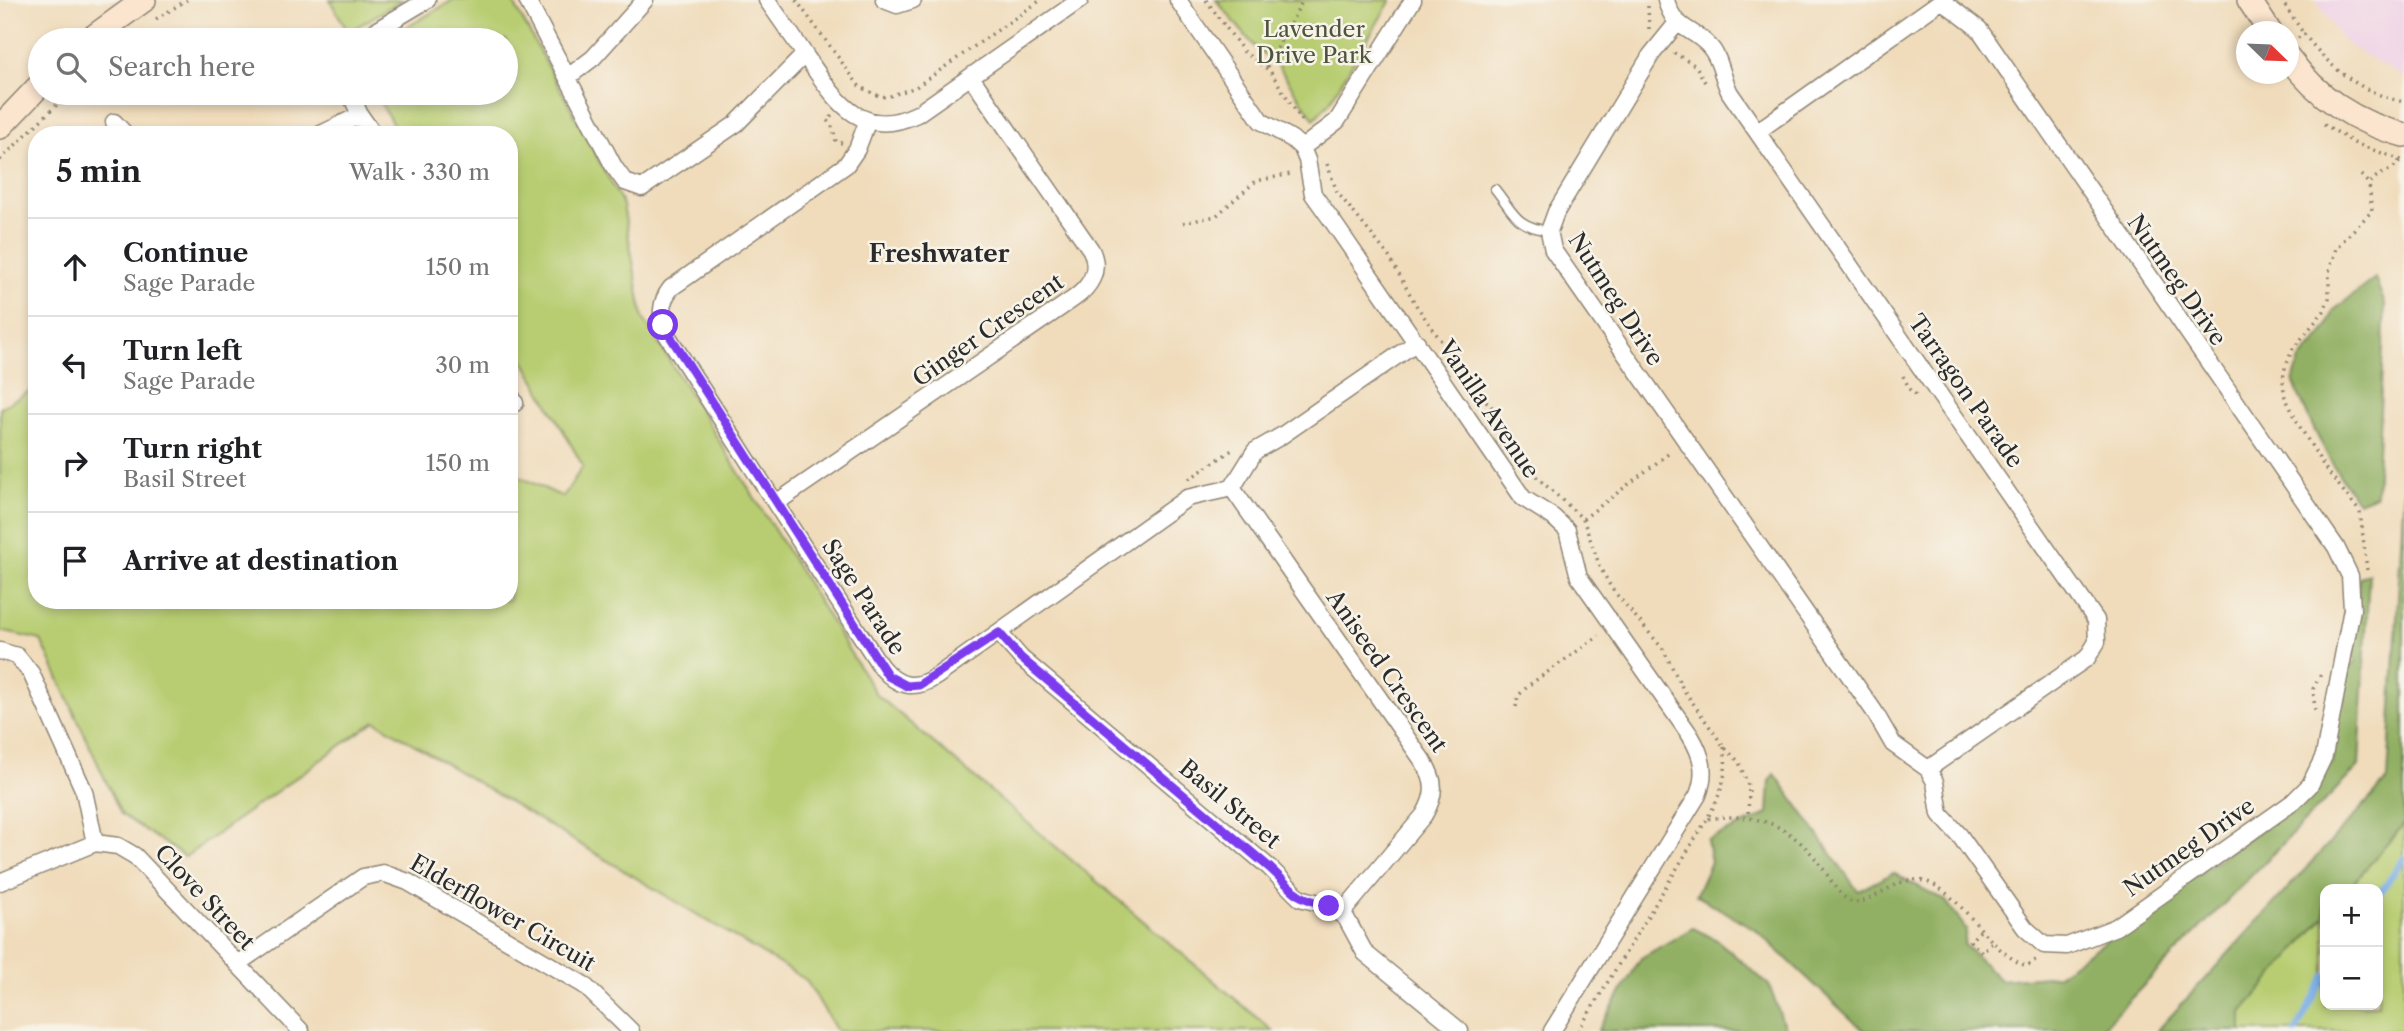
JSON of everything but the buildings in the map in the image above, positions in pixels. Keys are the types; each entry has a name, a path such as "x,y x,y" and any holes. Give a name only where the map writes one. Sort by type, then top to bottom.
{"street":[{"path":"106,28 144,0"},
{"path":"380,28 427,0"},
{"path":"527,0 614,167 625,182 642,188 736,124 804,54"},
{"path":"568,77 593,58 645,0"},
{"path":"767,0 835,99 849,111 868,120 886,122 906,119 971,77 1069,3"},
{"path":"884,0 897,5 913,0"},
{"path":"1178,0 1261,121 1302,148 1337,121 1413,0"},
{"name":"Tarragon Parade","path":"1666,0 1677,23 1710,47 1726,85 2090,608 2098,624 2097,642 2087,658 1928,769"},
{"path":"2249,0 2263,21"},
{"path":"1758,131 1941,1"},
{"name":"Nutmeg Drive","path":"1677,23 1651,55 1556,212 1549,231 1556,256 1866,700 1893,744 1928,769 1935,782 1940,814 1960,836 2036,941 2048,947 2067,946 2102,934 2282,810 2310,785 2324,756 2353,594 2347,565 2336,547 1994,55 1979,29 1941,1"},
{"path":"2299,67 2302,76 2329,102 2364,122 2404,135"},
{"name":"Ginger Crescent","path":"776,503 1073,299 1090,284 1095,267 1091,250 971,77"},
{"path":"0,127 28,98"},
{"path":"355,105 367,126"},
{"path":"338,126 360,116"},
{"name":"Sage Parade","path":"868,120 857,149 846,165 671,288 662,306 662,319 667,334 881,667 894,681 912,687 928,682 1187,498 1231,488"},
{"path":"114,122 118,126"},
{"name":"Vanilla Avenue","path":"1302,148 1315,201 1417,342 1522,498 1553,517 1567,530 1579,577 1690,735 1703,764 1701,787 1690,809 1552,1031"},
{"path":"1231,488 1260,447 1281,436 1417,342"},
{"name":"Aniseed Crescent","path":"1231,488 1423,761 1434,784 1432,802 1424,815 1341,914"},
{"name":"Basil Street","path":"999,633 1021,658 1270,868 1294,894 1341,914"},
{"path":"0,882 95,843 85,791 31,673 6,652"},
{"name":"Clove Street","path":"95,843 118,846 135,856 300,1031"},
{"name":"Elderflower Circuit","path":"237,964 355,882 377,872 389,874 584,985 631,1031"},
{"path":"1341,914 1350,924 1364,953 1460,1031"}],"lane":[{"name":"Nutmeg Drive","path":"1495,190 1518,221 1528,227 1549,231"}],"path":[{"path":"796,0 860,87 879,96 908,91 1041,0"},
{"path":"1206,0 1244,52 1267,68 1306,128"},
{"path":"1267,68 1303,0"},
{"path":"1647,0 1649,30"},
{"path":"2281,0 2329,64 2351,81 2404,102"},
{"path":"2299,40 2304,34"},
{"path":"1670,50 1696,66 1709,90"},
{"path":"855,94 860,87"},
{"path":"35,126 57,105"},
{"path":"832,116 827,120 835,133 836,142 842,143"},
{"path":"0,160 28,133"},
{"path":"1325,157 1337,192 1356,219 1388,255 1416,305 1474,388 1495,412 1529,470 1583,519 1605,577 1663,649 1682,689 1724,747 1735,757 1747,779 1750,797 1748,817"},
{"path":"2369,184 2375,177 2393,169 2400,160"},
{"path":"1183,223 1216,216 1256,181 1295,174"},
{"path":"2359,573 2368,570 2360,512 2325,468 2300,427 2285,397 2283,385 2284,371 2292,350 2325,311 2329,298 2329,272 2336,248 2372,211 2369,184 2361,176"},
{"path":"1903,372 1910,390 1927,402"},
{"path":"1185,482 1240,444"},
{"path":"1583,519 1673,453 1670,447"},
{"path":"1516,707 1518,696 1529,685 1603,633"},
{"path":"2316,715 2313,689 2325,665"},
{"path":"1578,1031 1718,800 1725,778 1724,747"},
{"path":"1707,820 1748,817 1779,827 1793,835 1818,860 1841,895 1849,901 1862,902 1898,883 1922,881 1947,895 1980,931 2024,966 2031,965 2038,956"},
{"path":"1980,931 1970,940 1982,952 1992,942"}],"shaded area":[{"path":"2316,0 2404,0 2404,78 2344,43"}],"green space":[{"path":"330,0 402,0 355,28 346,28"},
{"path":"453,0 512,0 623,205 643,318 876,694 1273,1031 837,1031 806,980 375,721 185,857 121,814 41,640 0,631 0,408 28,392 28,609 518,609 518,476 563,497 583,466 518,350 518,126 394,126 382,105 518,105 518,28 405,28"},
{"name":"Lavender Drive Park","path":"1216,0 1391,0 1329,103 1314,119 1275,62 1255,47"},
{"path":"2375,278 2385,304 2376,495 2358,502 2321,444 2293,381 2300,360 2327,328 2334,310"},
{"path":"2404,489 2404,824 2352,884 2320,884 2320,922 2242,1012 2242,1031 2157,1031 2388,779"},
{"path":"2369,574 2359,766 2099,1031 1864,1031 1756,930 1696,895 1711,862 1707,840 1768,814 1770,781 1775,774 1858,891 1893,873 1946,901 1966,929 1964,944 2000,980 2058,975 2297,803 2332,761 2334,716 2344,699 2343,671 2356,662 2348,650 2357,614 2359,577"},
{"path":"2404,824 2404,1031 2242,1031 2242,1012 2320,922 2320,1010 2383,1010 2383,884 2352,884"},
{"path":"1693,928 1717,940 1769,985 1786,1031 1598,1031 1641,958"}],"waterway":[{"path":"2383,889 2404,858"},
{"path":"2296,1031 2320,985"}],"district":[{"name":"Freshwater","path":"939,254"}],"route":[{"path":"663,325 888,676 900,684 912,687 928,682 999,633 1021,658 1270,868 1294,894 1306,901 1329,906"}]}
